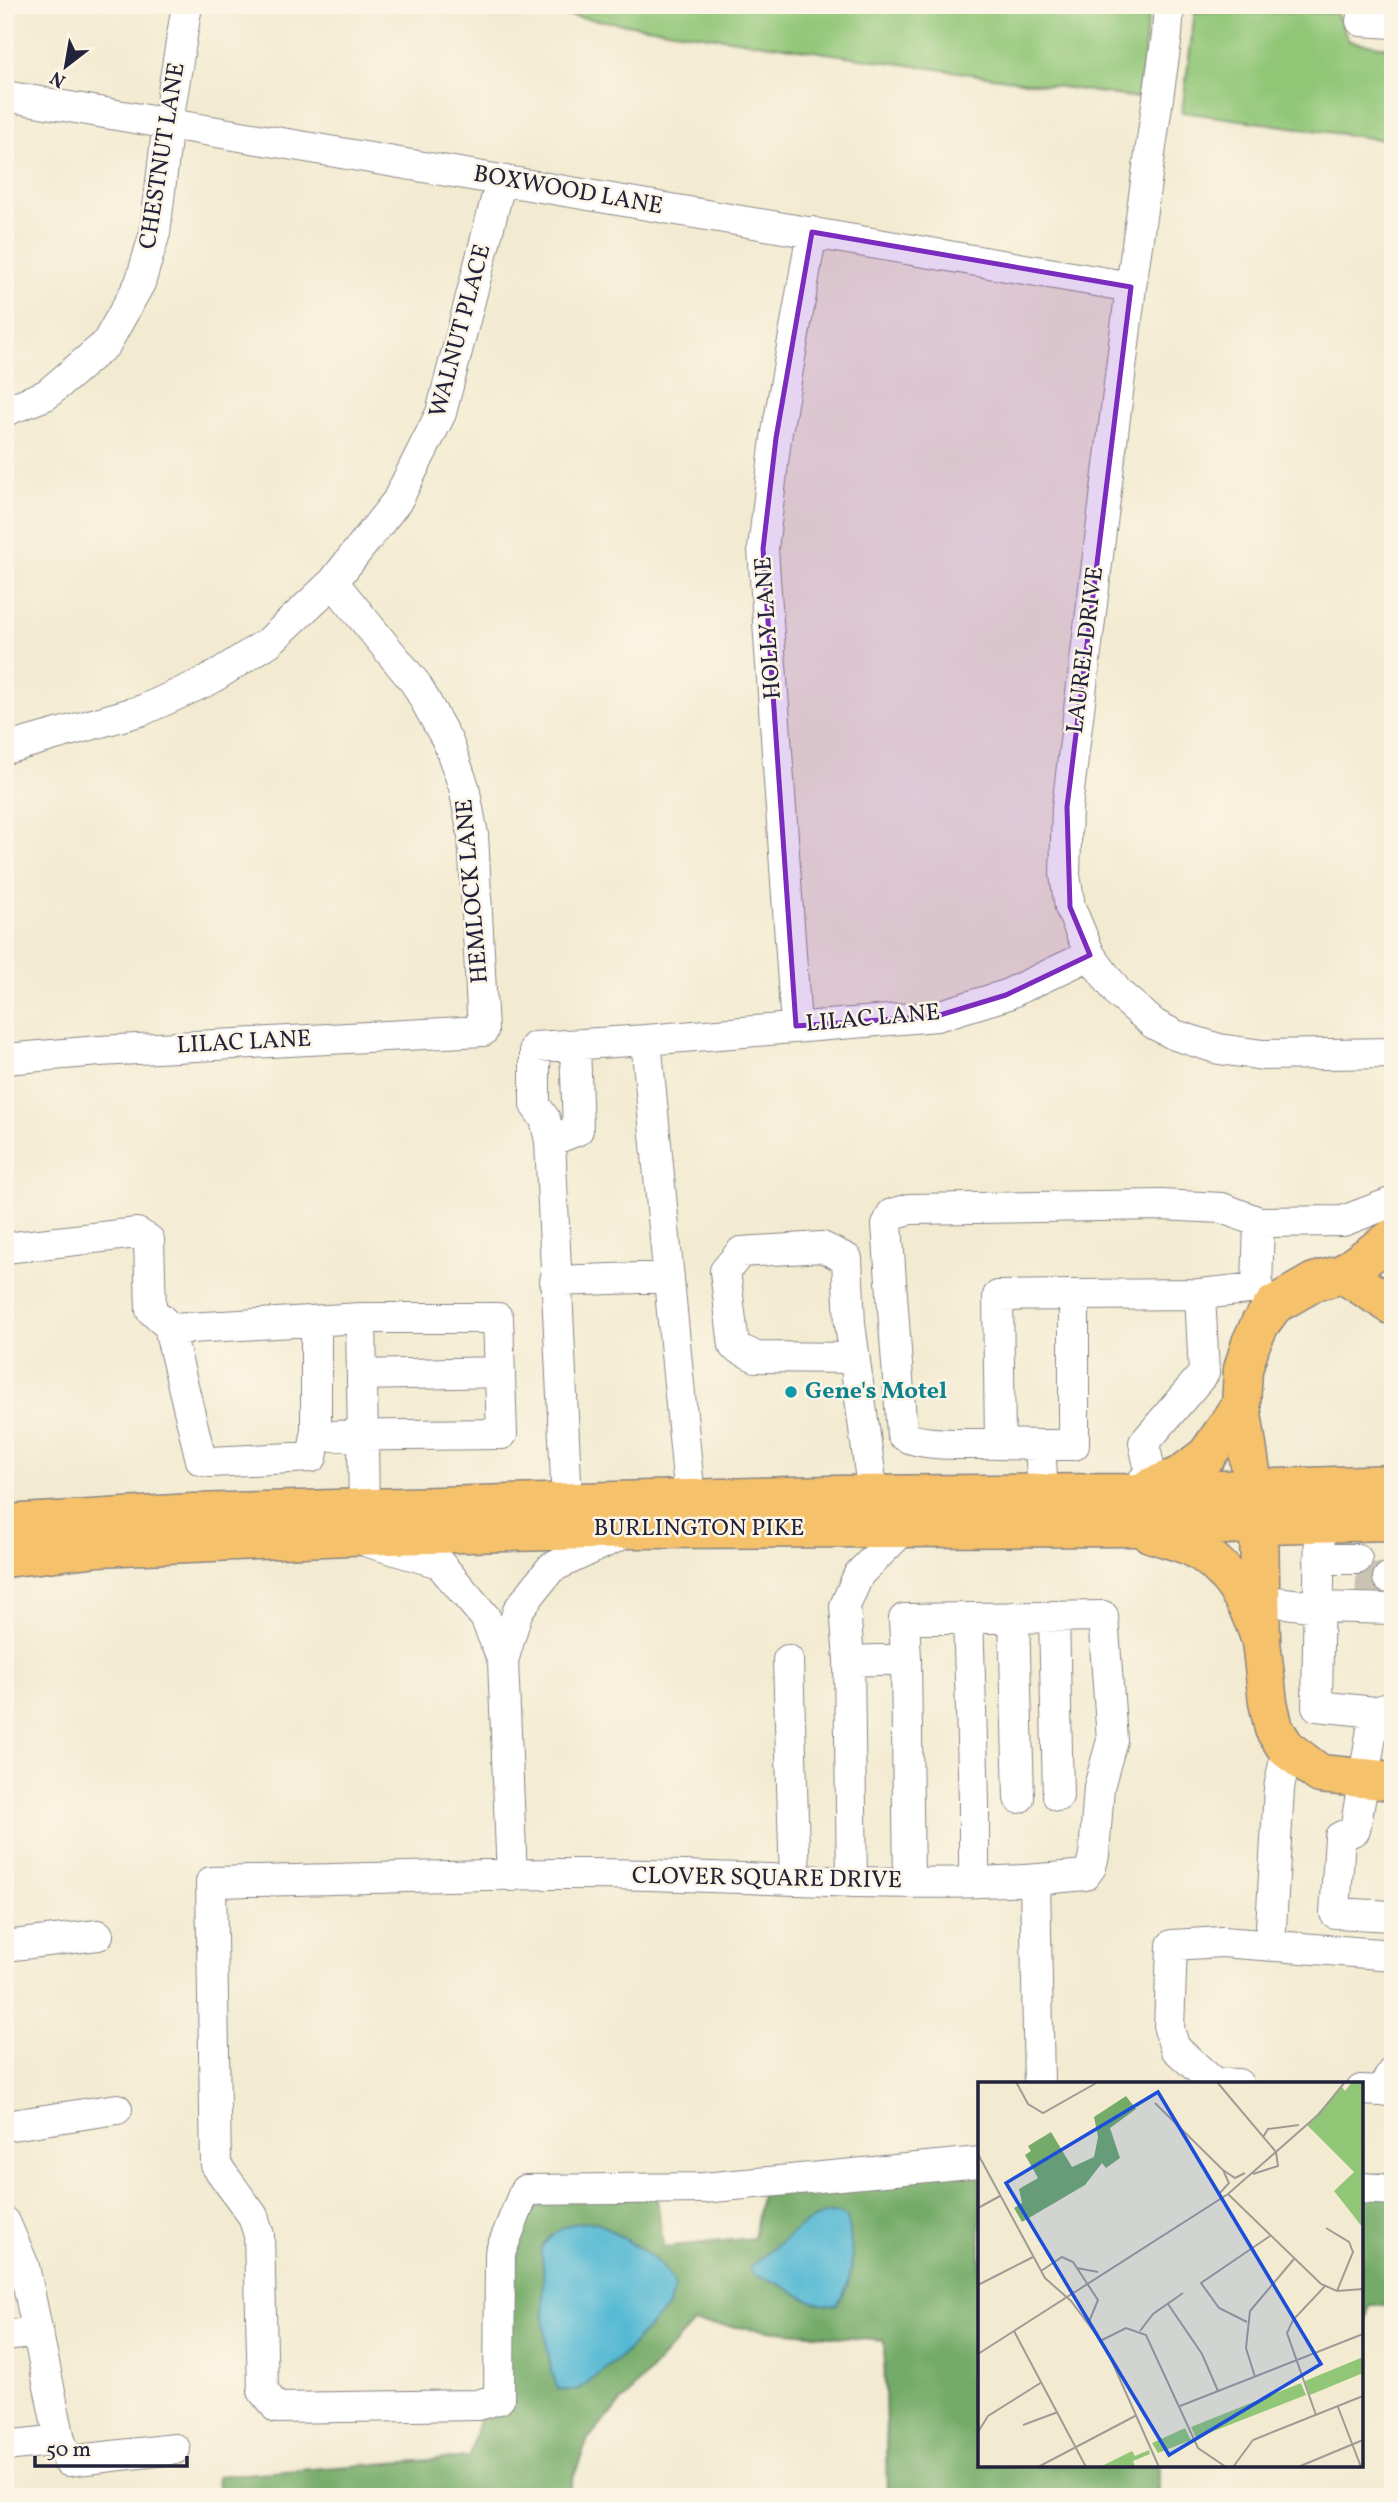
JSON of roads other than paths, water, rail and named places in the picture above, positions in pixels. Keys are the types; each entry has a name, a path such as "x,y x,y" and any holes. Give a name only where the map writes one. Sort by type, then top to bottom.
{"main road":[{"path":"1261,1641 1252,1612 1237,1587 1217,1565 1135,1510 1207,1455 1242,1387 1251,1343 1260,1324 1265,1297 1343,1274 1393,1238"},
{"path":"1343,1274 1393,1306"},
{"path":"1242,1387 1256,1507 1261,1641 1273,1728 1287,1749 1320,1774 1377,1780"},
{"name":"BURLINGTON PIKE","path":"356,1522 634,1528 905,1528 1135,1510 1256,1507 1393,1484"},
{"name":"BURLINGTON PIKE","path":"6,1550 99,1547 567,1502 1043,1493 1135,1510"},
{"name":"BURLINGTON PIKE","path":"1256,1507 1319,1553 1393,1521"}],"street":[{"name":"CHESTNUT LANE","path":"5,411 46,395 106,344 139,283 155,233 168,122 187,5"},
{"name":"LAUREL DRIVE","path":"1169,5 1131,287 1067,807 1065,875 1070,907 1090,955 1119,994 1154,1024 1175,1035 1219,1049 1263,1055 1393,1053"},
{"path":"1361,21 1393,23"},
{"name":"BOXWOOD LANE","path":"5,96 1131,287"},
{"name":"WALNUT PLACE","path":"5,749 143,710 209,680 269,642 333,582 397,501 442,413 501,180"},
{"name":"HOLLY LANE","path":"796,1026 763,549 776,438 812,232"},
{"name":"HEMLOCK LANE","path":"333,582 416,684 448,742 464,787 473,835 484,1031"},
{"name":"LILAC LANE","path":"550,1141 545,1119 535,1105 535,1047 937,1016 1006,995 1090,955"},
{"name":"LILAC LANE","path":"5,1059 99,1051 484,1031"},
{"path":"646,1040 691,1499"},
{"path":"567,1502 550,1141 578,1130 575,1045"},
{"path":"1074,1295 1074,1445 921,1441 902,1434 887,1225 892,1214 910,1209 1161,1205 1222,1208 1259,1222 1343,1221 1393,1202"},
{"path":"1000,1444 998,1296 1200,1294 1265,1297 1259,1222"},
{"path":"5,1248 137,1233 149,1240 151,1310 172,1329 361,1318 498,1318 502,1433 316,1436"},
{"path":"854,1358 756,1357 734,1346 725,1271 741,1252 822,1247 847,1259 850,1324 873,1495"},
{"path":"555,1281 669,1277"},
{"path":"1135,1510 1150,1471 1144,1443 1204,1373 1200,1294"},
{"path":"361,1318 363,1437 356,1522 439,1563 485,1617 503,1661"},
{"path":"172,1329 171,1336 201,1460 210,1462 312,1457 316,1436 316,1321"},
{"path":"362,1375 500,1372"},
{"path":"1204,1373 1242,1387"},
{"path":"1040,1445 1043,1493"},
{"path":"512,1876 503,1661 518,1610 551,1568 634,1528"},
{"path":"852,1882 849,1661 845,1606 859,1574 905,1528"},
{"path":"1356,1568 1319,1553 1317,1706 1384,1709 1377,1780 1355,1830 1340,1837 1335,1913 1393,1916"},
{"path":"1260,1600 1318,1607 1393,1609"},
{"path":"909,1882 904,1619 1054,1616 1058,1796"},
{"name":"CLOVER SQUARE DRIVE","path":"978,2162 703,2188 525,2190 500,2253 499,2399 477,2405 277,2408 263,2391 259,2235 253,2216 216,2165 211,1882 556,1874 852,1882 1035,1881 1085,1875 1091,1867 1094,1855 1098,1796 1112,1740 1103,1616 1054,1616"},
{"path":"1014,1617 1019,1798"},
{"path":"968,1618 974,1881"},
{"path":"849,1661 906,1659"},
{"path":"788,1660 794,1881"},
{"path":"1270,1945 1279,1788 1287,1749"},
{"path":"974,1801 1098,1796"},
{"path":"1035,1881 1039,2082"},
{"path":"5,1946 97,1935"},
{"path":"1214,2082 1175,2048 1169,2029 1172,1945 1222,1941 1393,1955"},
{"path":"1363,2090 1381,2091 1393,2071"},
{"path":"5,2126 117,2109"},
{"path":"1363,2188 1393,2190"},
{"path":"5,2222 24,2266 60,2440 68,2461 175,2449"},
{"path":"5,2336 37,2332"},
{"path":"5,2446 60,2440"}],"water":[{"path":"827,2213 847,2217 851,2239 850,2274 843,2296 836,2305 806,2299 755,2275 749,2269 805,2223"},
{"path":"597,2222 652,2258 670,2277 675,2288 667,2308 623,2355 581,2388 569,2391 558,2389 547,2346 540,2251 557,2231 579,2223"}],"tunnel":[{"path":"1356,1577 1388,1578"}],"place":[{"name":"Gene's Motel","path":"791,1392"}]}
